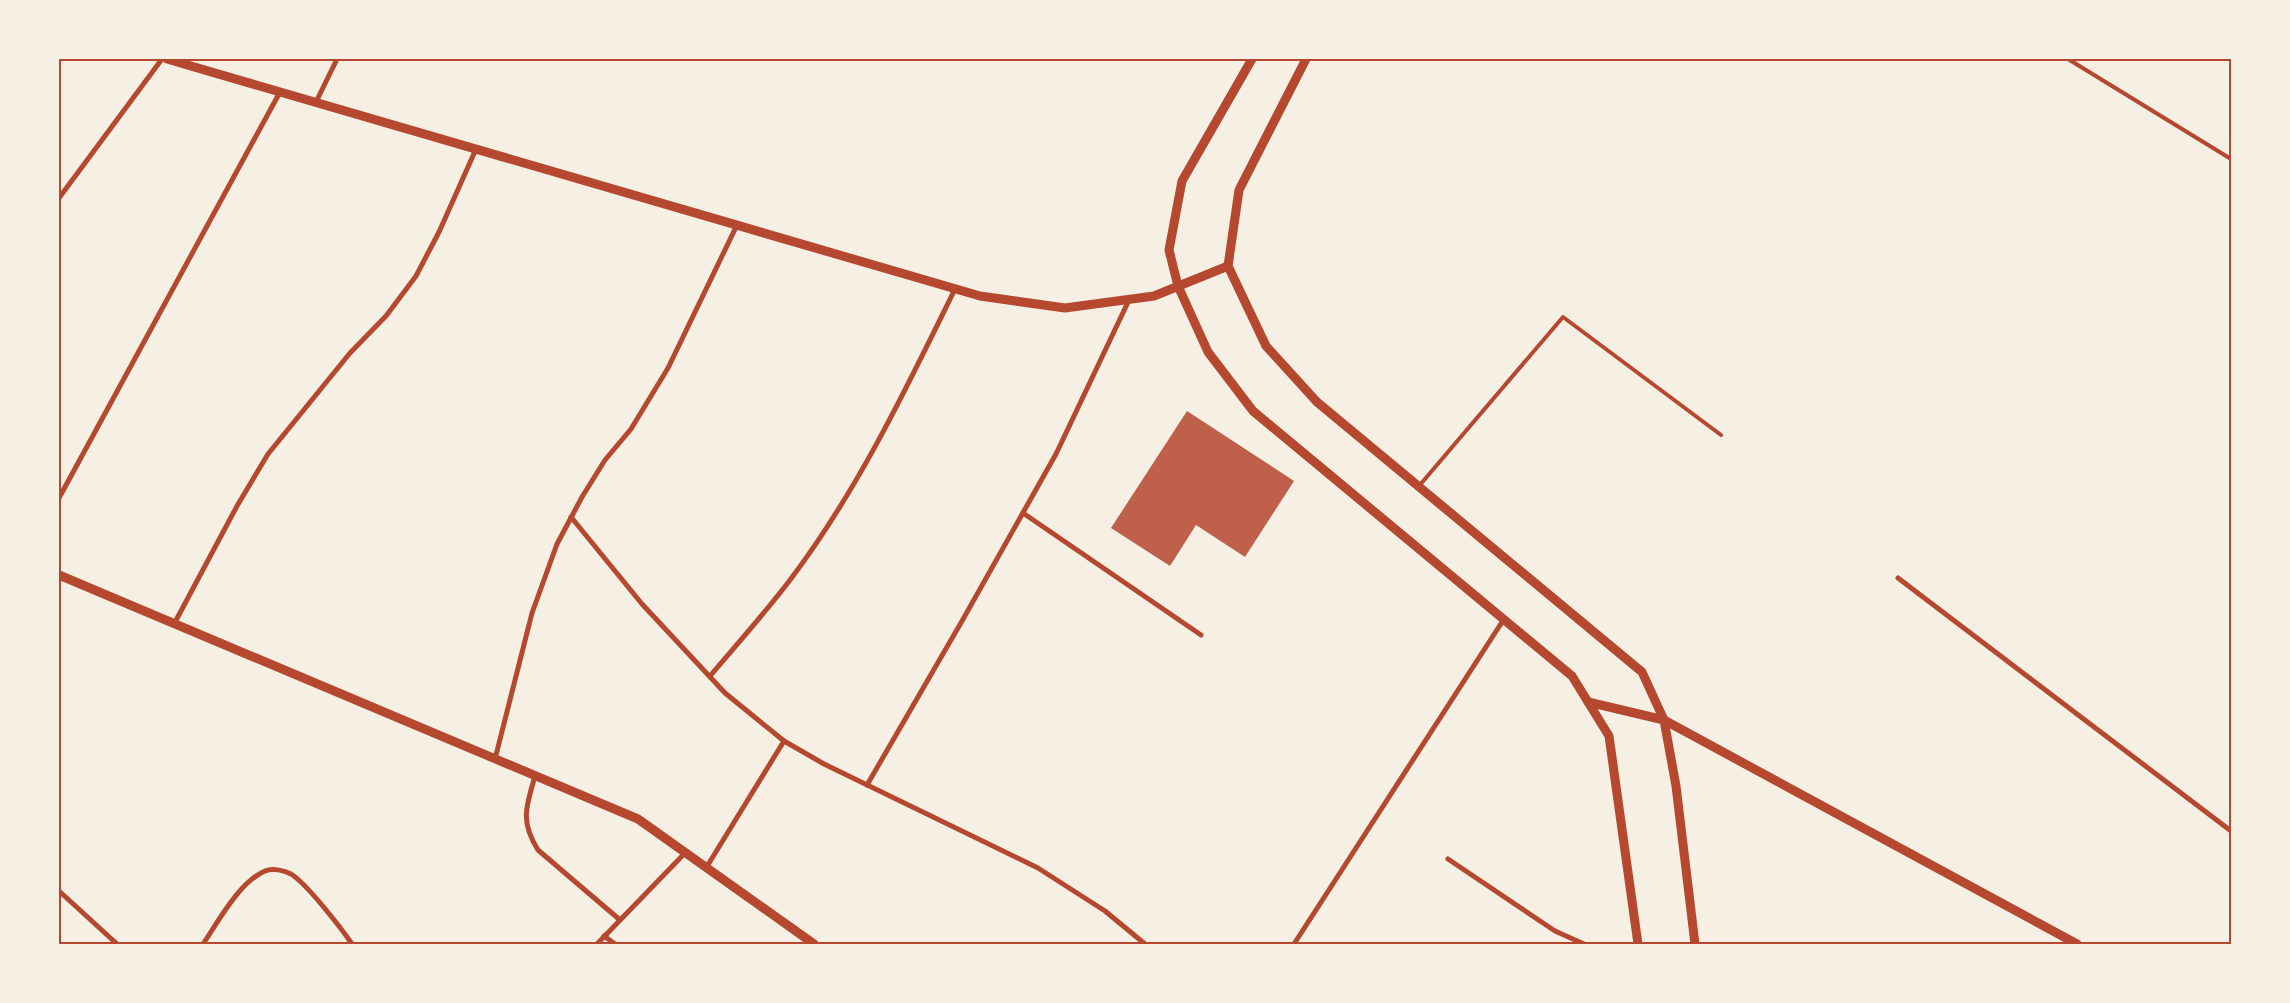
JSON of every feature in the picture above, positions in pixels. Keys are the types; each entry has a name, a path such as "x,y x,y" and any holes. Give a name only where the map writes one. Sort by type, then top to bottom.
{"street":[{"path":"59,198 162,59"},
{"path":"167,59 980,296 1065,308 1154,296 1228,266"},
{"path":"316,102 337,59"},
{"path":"1252,59 1182,181 1169,250 1178,286 1208,352 1253,411 1572,676 1609,736 1638,944"},
{"path":"1306,59 1239,190 1228,266 1266,346 1317,402 1642,672 1664,720 1676,786 1695,944"},
{"path":"59,498 280,92"},
{"path":"174,624 237,506 268,454 350,353 386,316 416,276 440,232 476,149"},
{"path":"495,759 532,613 557,544 605,460 631,429 668,368 737,225"},
{"path":"710,676 790,580 837,511 888,425 955,289"},
{"path":"867,785 1056,454 1129,299"},
{"path":"1023,513 1201,635"},
{"path":"571,517 642,604 726,693 784,741 867,785 1038,868 1105,912 1145,944"},
{"path":"59,575 638,819 814,944"},
{"path":"1898,578 2231,832"},
{"path":"1294,944 1504,619"},
{"path":"1588,702 1664,720 2077,944"},
{"path":"706,868 784,741"},
{"path":"535,776 526,807 526,823 530,837 538,850 620,920"},
{"path":"597,944 685,853"},
{"path":"1448,859 1556,930 1584,944"},
{"path":"203,944 240,890 252,879 266,871 279,870 291,874 307,889 352,944"},
{"path":"59,891 117,944"},
{"path":"604,936 615,944"}],"lane":[{"path":"2068,59 2231,159"},
{"path":"1419,486 1564,317 1721,435"}],"building":[{"path":"1187,411 1294,481 1245,557 1196,525 1170,566 1111,528"}]}
